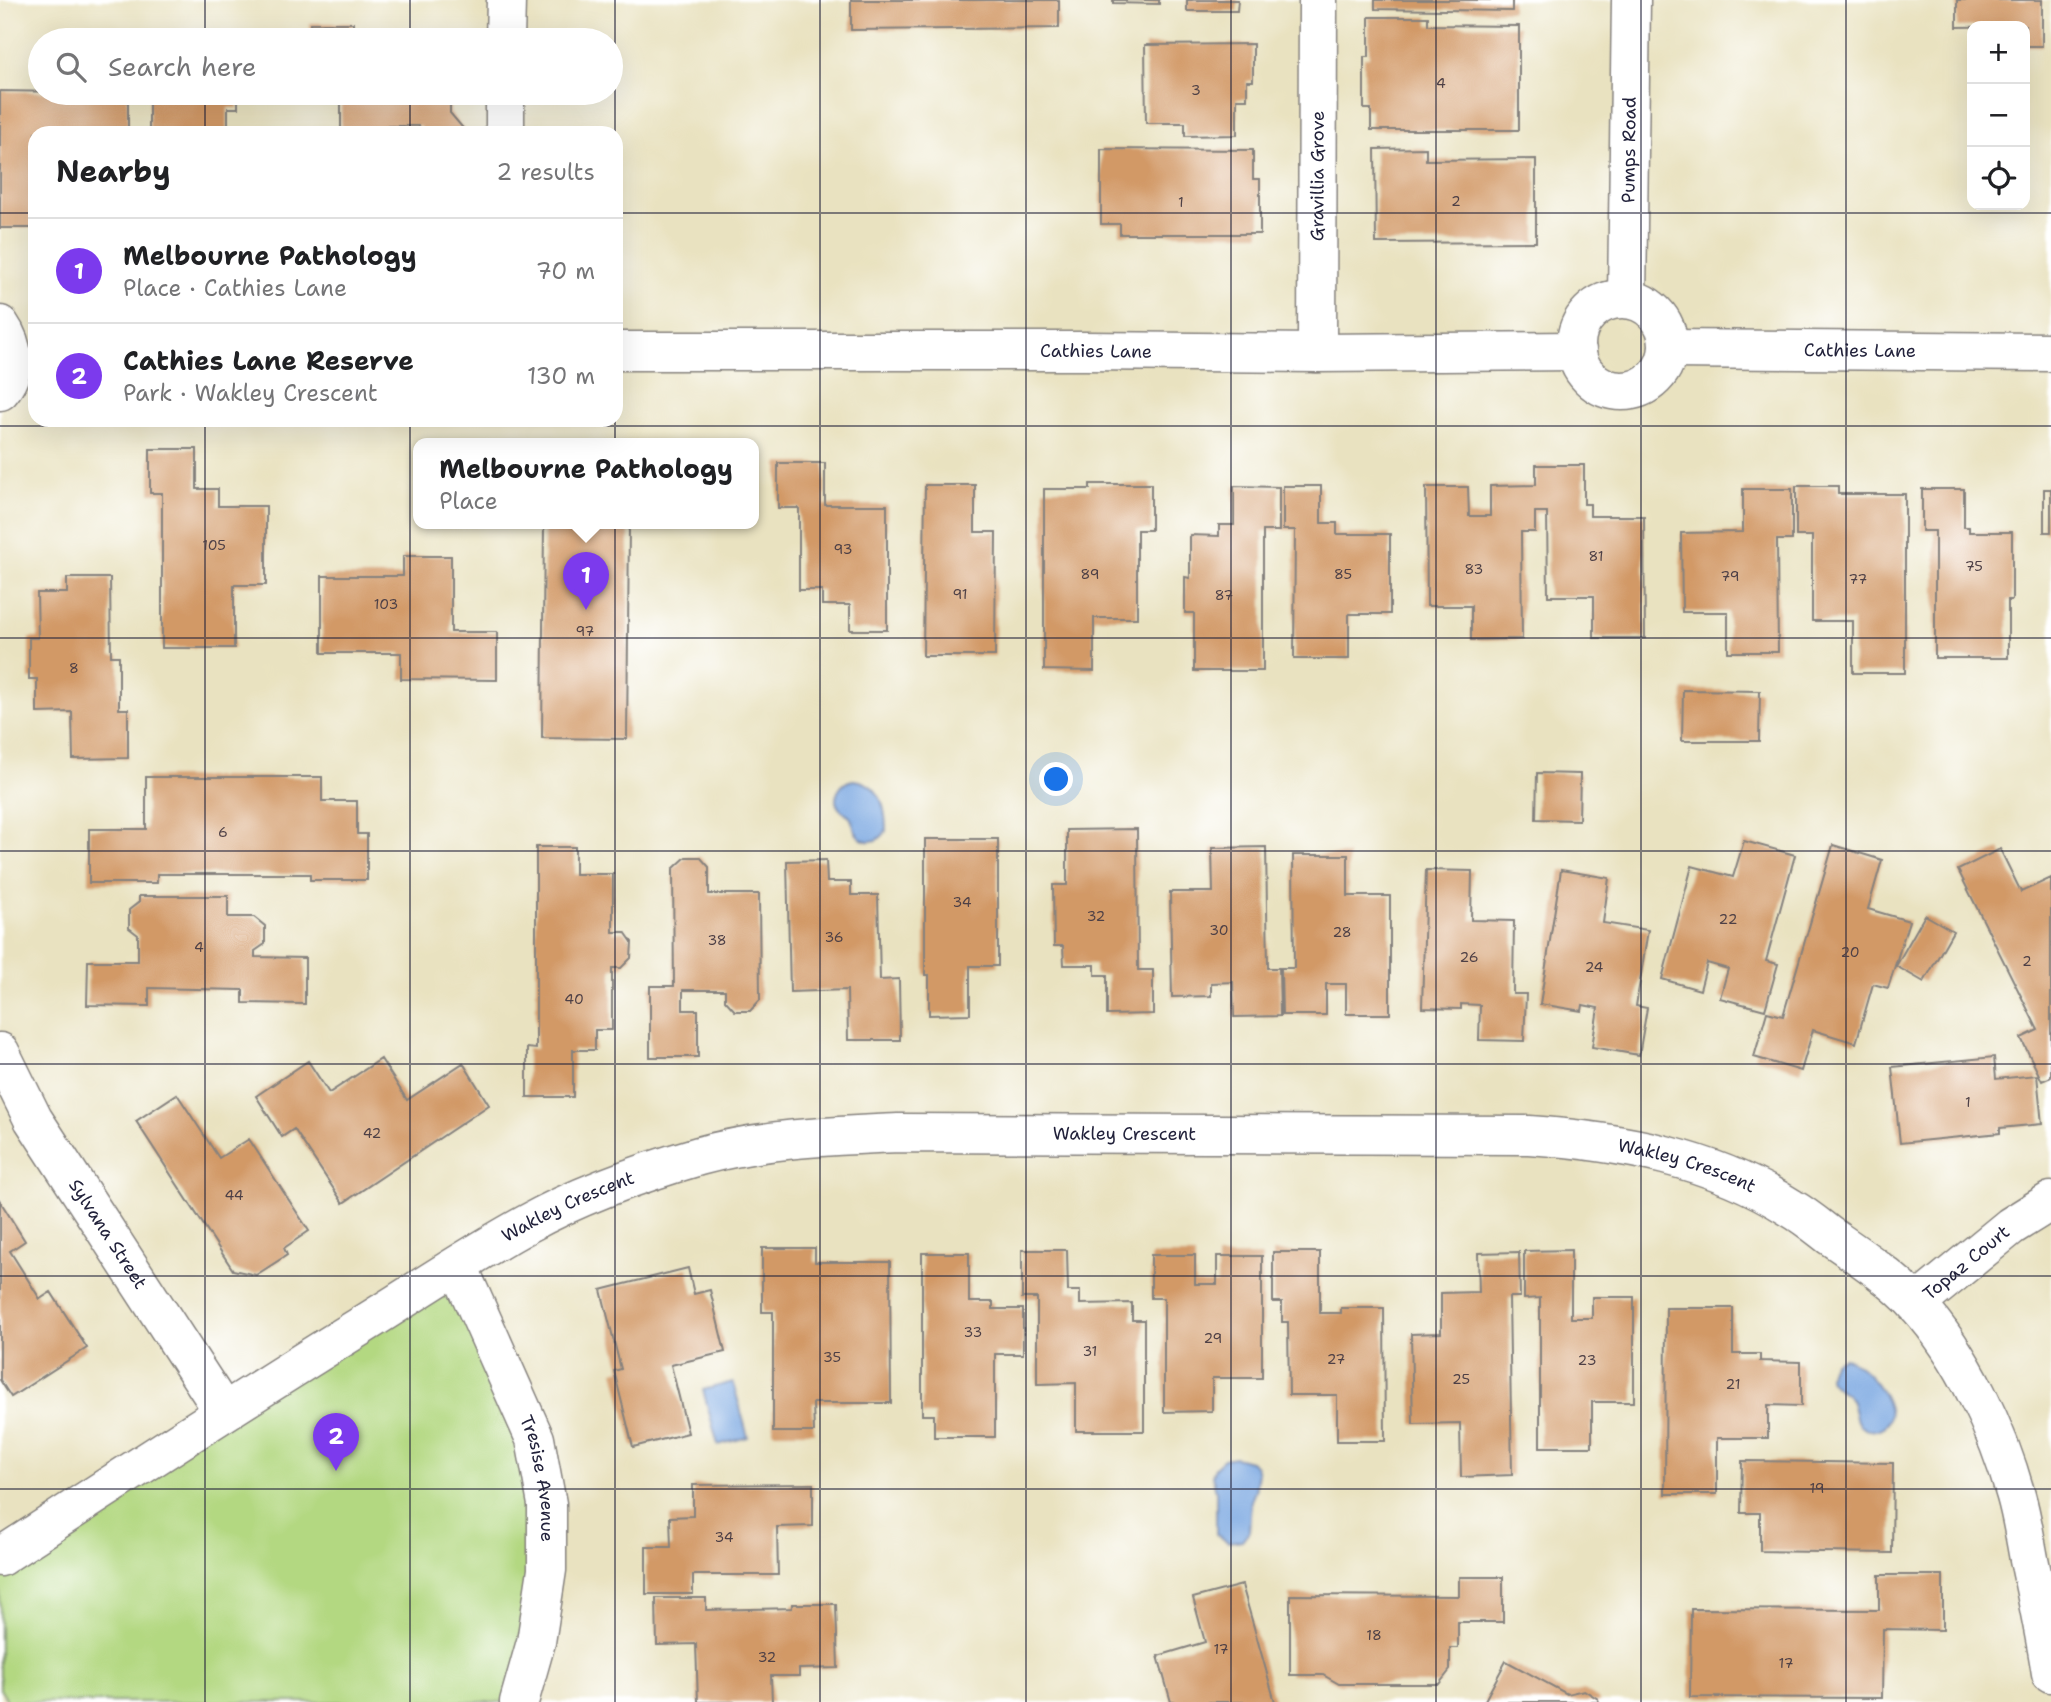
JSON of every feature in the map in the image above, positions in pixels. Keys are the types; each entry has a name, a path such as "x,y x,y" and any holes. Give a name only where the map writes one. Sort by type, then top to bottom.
{"street":[{"path":"505,28 506,0"},
{"name":"Gravillia Grove","path":"1317,354 1318,0"},
{"name":"Pumps Road","path":"1627,299 1631,0"},
{"path":"505,105 505,126"},
{"path":"1627,299 1653,310 1668,335 1669,349 1665,364 1656,377 1631,391 1616,391 1602,387 1589,378 1581,366 1577,337 1581,324 1600,304 1627,299"},
{"name":"Cathies Lane","path":"1669,349 2051,352"},
{"name":"Cathies Lane","path":"623,351 1317,354 1577,351"},
{"name":"Sylvana Street","path":"0,1052 33,1119 222,1412"},
{"name":"Wakley Crescent","path":"0,1557 222,1412 528,1223 640,1175 701,1156 758,1143 824,1136 898,1133 1529,1135 1585,1139 1637,1148 1691,1162 1740,1181 1791,1207 1871,1265 1916,1304 1963,1371 1992,1429 2016,1497 2051,1673"},
{"name":"Topaz Court","path":"1916,1304 2011,1227 2051,1201"},
{"name":"Tresise Avenue","path":"458,1266 535,1439 547,1504 547,1570 536,1642 519,1702"}],"green space":[{"path":"458,1266 547,1504 519,1702 8,1702 0,1689 0,1557"}],"water":[{"path":"853,780 870,786 883,805 886,831 875,840 866,841 858,836 850,818 837,805 838,791"},
{"path":"1843,1358 1861,1367 1887,1401 1890,1413 1887,1423 1879,1429 1869,1430 1860,1425 1850,1398 1830,1382 1829,1374 1834,1362"},
{"path":"733,1382 748,1437 718,1445 703,1390"},
{"path":"1235,1457 1250,1461 1256,1466 1258,1473 1251,1501 1249,1531 1242,1540 1228,1542 1216,1534 1216,1491 1212,1475 1215,1467 1224,1459"}],"building":[{"path":"851,0 1059,0 1059,28 851,30"},
{"path":"1113,0 1159,0 1159,4 1113,3"},
{"path":"1187,0 1238,0 1237,11 1187,11"},
{"path":"1375,0 1512,0 1512,11 1375,9"},
{"path":"1957,0 2042,0 2042,46 2030,46 2030,21 1967,21 1967,27 1957,27"},
{"path":"1369,17 1428,17 1428,25 1519,26 1519,130 1371,130 1371,109 1364,109 1364,57 1369,57"},
{"path":"310,23 353,23 353,28 310,28"},
{"path":"1253,44 1253,81 1247,81 1247,99 1237,99 1237,135 1185,136 1185,123 1146,123 1145,45"},
{"path":"0,91 28,91 28,105 128,105 128,126 28,126 28,228 0,228"},
{"path":"149,105 238,105 238,108 228,108 228,126 149,126"},
{"path":"341,105 450,105 450,113 461,126 380,126 341,126"},
{"path":"1426,148 1426,160 1536,159 1536,242 1376,243 1375,149"},
{"path":"1101,149 1253,150 1253,179 1260,179 1260,234 1120,234 1120,224 1101,224"},
{"path":"150,449 197,449 197,489 218,489 218,506 266,506 266,585 234,585 234,648 162,648 162,493 150,493"},
{"path":"778,463 825,463 825,505 887,505 887,630 850,630 850,605 822,605 822,590 799,590 799,508 778,508"},
{"path":"1536,465 1584,465 1584,504 1590,504 1590,516 1644,516 1645,638 1594,638 1594,596 1548,596 1547,512 1535,512 1535,532 1521,532 1522,639 1471,640 1471,606 1427,606 1426,487 1468,487 1469,516 1490,516 1490,486 1536,485"},
{"path":"1090,484 1151,484 1151,530 1137,530 1137,618 1094,618 1094,671 1044,670 1044,489 1090,489"},
{"path":"925,485 975,485 975,532 996,532 995,656 923,656"},
{"path":"1234,486 1279,487 1279,531 1263,531 1263,671 1194,671 1194,613 1185,613 1185,577 1190,578 1190,535 1219,536 1219,525 1234,525"},
{"path":"1283,486 1321,486 1321,523 1337,523 1337,534 1390,534 1390,614 1349,614 1349,659 1294,659 1295,530 1283,530"},
{"path":"1796,486 1838,486 1838,494 1905,494 1905,673 1853,673 1853,621 1812,621 1812,536 1796,536"},
{"path":"1743,489 1792,489 1792,540 1777,540 1778,652 1728,652 1728,612 1682,612 1681,533 1743,532"},
{"path":"1922,489 1964,489 1964,527 1969,527 1969,532 2012,532 2012,600 2008,600 2008,658 1935,658 1935,531 1922,531"},
{"path":"2044,489 2051,489 2051,532 2044,532"},
{"path":"544,529 629,529 627,739 542,738"},
{"path":"403,556 451,556 451,632 497,632 497,680 401,679 401,653 322,653 322,576 403,576"},
{"path":"67,578 110,578 111,656 119,656 119,709 128,709 128,758 73,759 72,712 37,713 37,679 29,679 29,638 38,638 37,593 67,593"},
{"path":"1683,690 1760,691 1759,741 1682,741"},
{"path":"1537,773 1580,774 1579,820 1536,819"},
{"path":"146,777 322,777 322,801 357,801 357,834 367,834 367,880 310,880 310,874 157,874 157,883 89,883 89,829 146,829"},
{"path":"1137,829 1138,970 1153,970 1153,1014 1107,1015 1107,975 1095,975 1095,965 1064,965 1063,946 1054,946 1053,885 1067,885 1067,830"},
{"path":"925,839 998,839 998,966 970,966 970,1014 929,1015 929,975 925,975"},
{"path":"1744,841 1795,855 1766,961 1778,964 1765,1010 1720,998 1728,969 1707,963 1700,990 1662,979 1692,866 1733,877"},
{"path":"1833,845 1882,860 1868,909 1909,921 1888,988 1873,984 1856,1043 1813,1030 1801,1071 1754,1057 1767,1012 1783,1016"},
{"path":"536,847 575,847 575,874 613,874 613,932 625,932 632,942 631,958 621,968 612,968 612,1030 595,1030 595,1050 573,1050 573,1097 527,1097 527,1048 536,1049"},
{"path":"1266,847 1268,968 1279,968 1280,1016 1234,1017 1233,982 1211,983 1211,996 1172,997 1170,892 1213,892 1212,848"},
{"path":"2000,849 2021,892 2051,878 2051,1077 2042,1081 2021,1038 2038,1030 1958,870"},
{"path":"1293,855 1348,855 1348,896 1390,896 1390,1014 1346,1014 1346,984 1326,984 1326,1015 1282,1015 1281,968 1294,968"},
{"path":"686,857 700,857 709,867 709,894 759,894 760,1000 750,1011 735,1011 725,1000 725,990 683,990 683,1010 698,1010 698,1057 650,1057 650,986 674,986 673,869"},
{"path":"826,860 827,882 851,882 851,895 878,895 880,980 899,979 900,1040 848,1040 847,990 790,992 787,861"},
{"path":"1426,870 1472,871 1471,920 1514,921 1513,994 1526,994 1524,1041 1479,1040 1480,1005 1461,1004 1461,1009 1422,1008"},
{"path":"1561,870 1609,878 1603,923 1648,930 1636,1006 1647,1008 1639,1055 1592,1047 1598,1008 1583,1005 1582,1011 1540,1004"},
{"path":"139,896 228,896 228,917 254,917 265,926 265,944 255,951 255,957 305,958 305,1004 243,1003 243,990 149,988 149,1006 87,1005 88,961 138,961 138,935 129,928 129,910 139,902"},
{"path":"1925,915 1953,931 1924,982 1896,966"},
{"path":"1994,1057 1996,1079 2037,1075 2042,1124 2000,1128 2000,1133 1900,1143 1892,1067"},
{"path":"381,1059 407,1100 463,1063 489,1105 343,1203 294,1129 282,1137 256,1096 308,1061 329,1093"},
{"path":"177,1094 219,1158 249,1139 309,1231 284,1248 287,1255 256,1275 233,1270 136,1121"},
{"path":"0,1201 25,1241 10,1251 40,1299 51,1292 87,1348 11,1397 0,1380"},
{"path":"762,1248 815,1248 815,1262 890,1262 891,1403 813,1403 814,1432 773,1432 773,1312 762,1312"},
{"path":"1022,1250 1067,1250 1068,1291 1080,1291 1080,1304 1132,1303 1132,1320 1144,1320 1144,1431 1076,1431 1076,1383 1037,1384 1037,1298 1022,1298"},
{"path":"1571,1250 1571,1318 1592,1318 1592,1297 1634,1297 1634,1402 1592,1402 1592,1447 1540,1447 1540,1298 1524,1299 1524,1251"},
{"path":"1273,1252 1320,1252 1320,1313 1341,1313 1341,1308 1384,1308 1385,1441 1337,1441 1337,1395 1289,1395 1288,1322 1282,1322 1282,1302 1273,1302"},
{"path":"1519,1252 1520,1297 1509,1297 1512,1475 1461,1477 1460,1423 1413,1424 1411,1334 1441,1333 1441,1293 1479,1292 1478,1253"},
{"path":"922,1253 969,1253 969,1302 993,1302 993,1309 1023,1309 1023,1354 995,1354 995,1437 934,1437 934,1415 922,1415"},
{"path":"1151,1255 1195,1255 1195,1284 1217,1284 1217,1256 1262,1256 1262,1378 1212,1378 1212,1411 1164,1412 1164,1298 1151,1298"},
{"path":"688,1268 694,1294 710,1290 725,1352 671,1365 688,1433 633,1447 614,1371 621,1369 601,1290"},
{"path":"1666,1308 1733,1308 1733,1354 1760,1354 1760,1361 1801,1362 1801,1406 1768,1405 1768,1438 1717,1438 1717,1494 1665,1494"},
{"path":"1742,1461 1893,1463 1892,1553 1760,1551 1760,1513 1741,1513"},
{"path":"813,1484 813,1526 777,1527 778,1575 693,1575 693,1594 646,1594 646,1547 671,1547 670,1517 693,1516 693,1485"},
{"path":"1879,1575 1943,1575 1943,1630 1883,1629 1882,1698 1690,1697 1691,1609 1879,1610"},
{"path":"1459,1577 1503,1577 1503,1622 1458,1622 1458,1648 1450,1648 1450,1670 1439,1684 1339,1684 1323,1675 1290,1675 1290,1595 1459,1596"},
{"path":"1242,1585 1275,1702 1171,1702 1158,1656 1205,1642 1193,1598"},
{"path":"656,1598 706,1598 706,1610 836,1604 838,1668 799,1669 799,1676 771,1676 772,1702 698,1702 696,1644 657,1645"},
{"path":"1506,1661 1567,1694 1584,1690 1599,1702 1484,1702"}],"place":[{"name":"Melbourne Pathology","path":"586,610"},
{"name":"Cathies Lane Reserve","path":"336,1471"}]}
